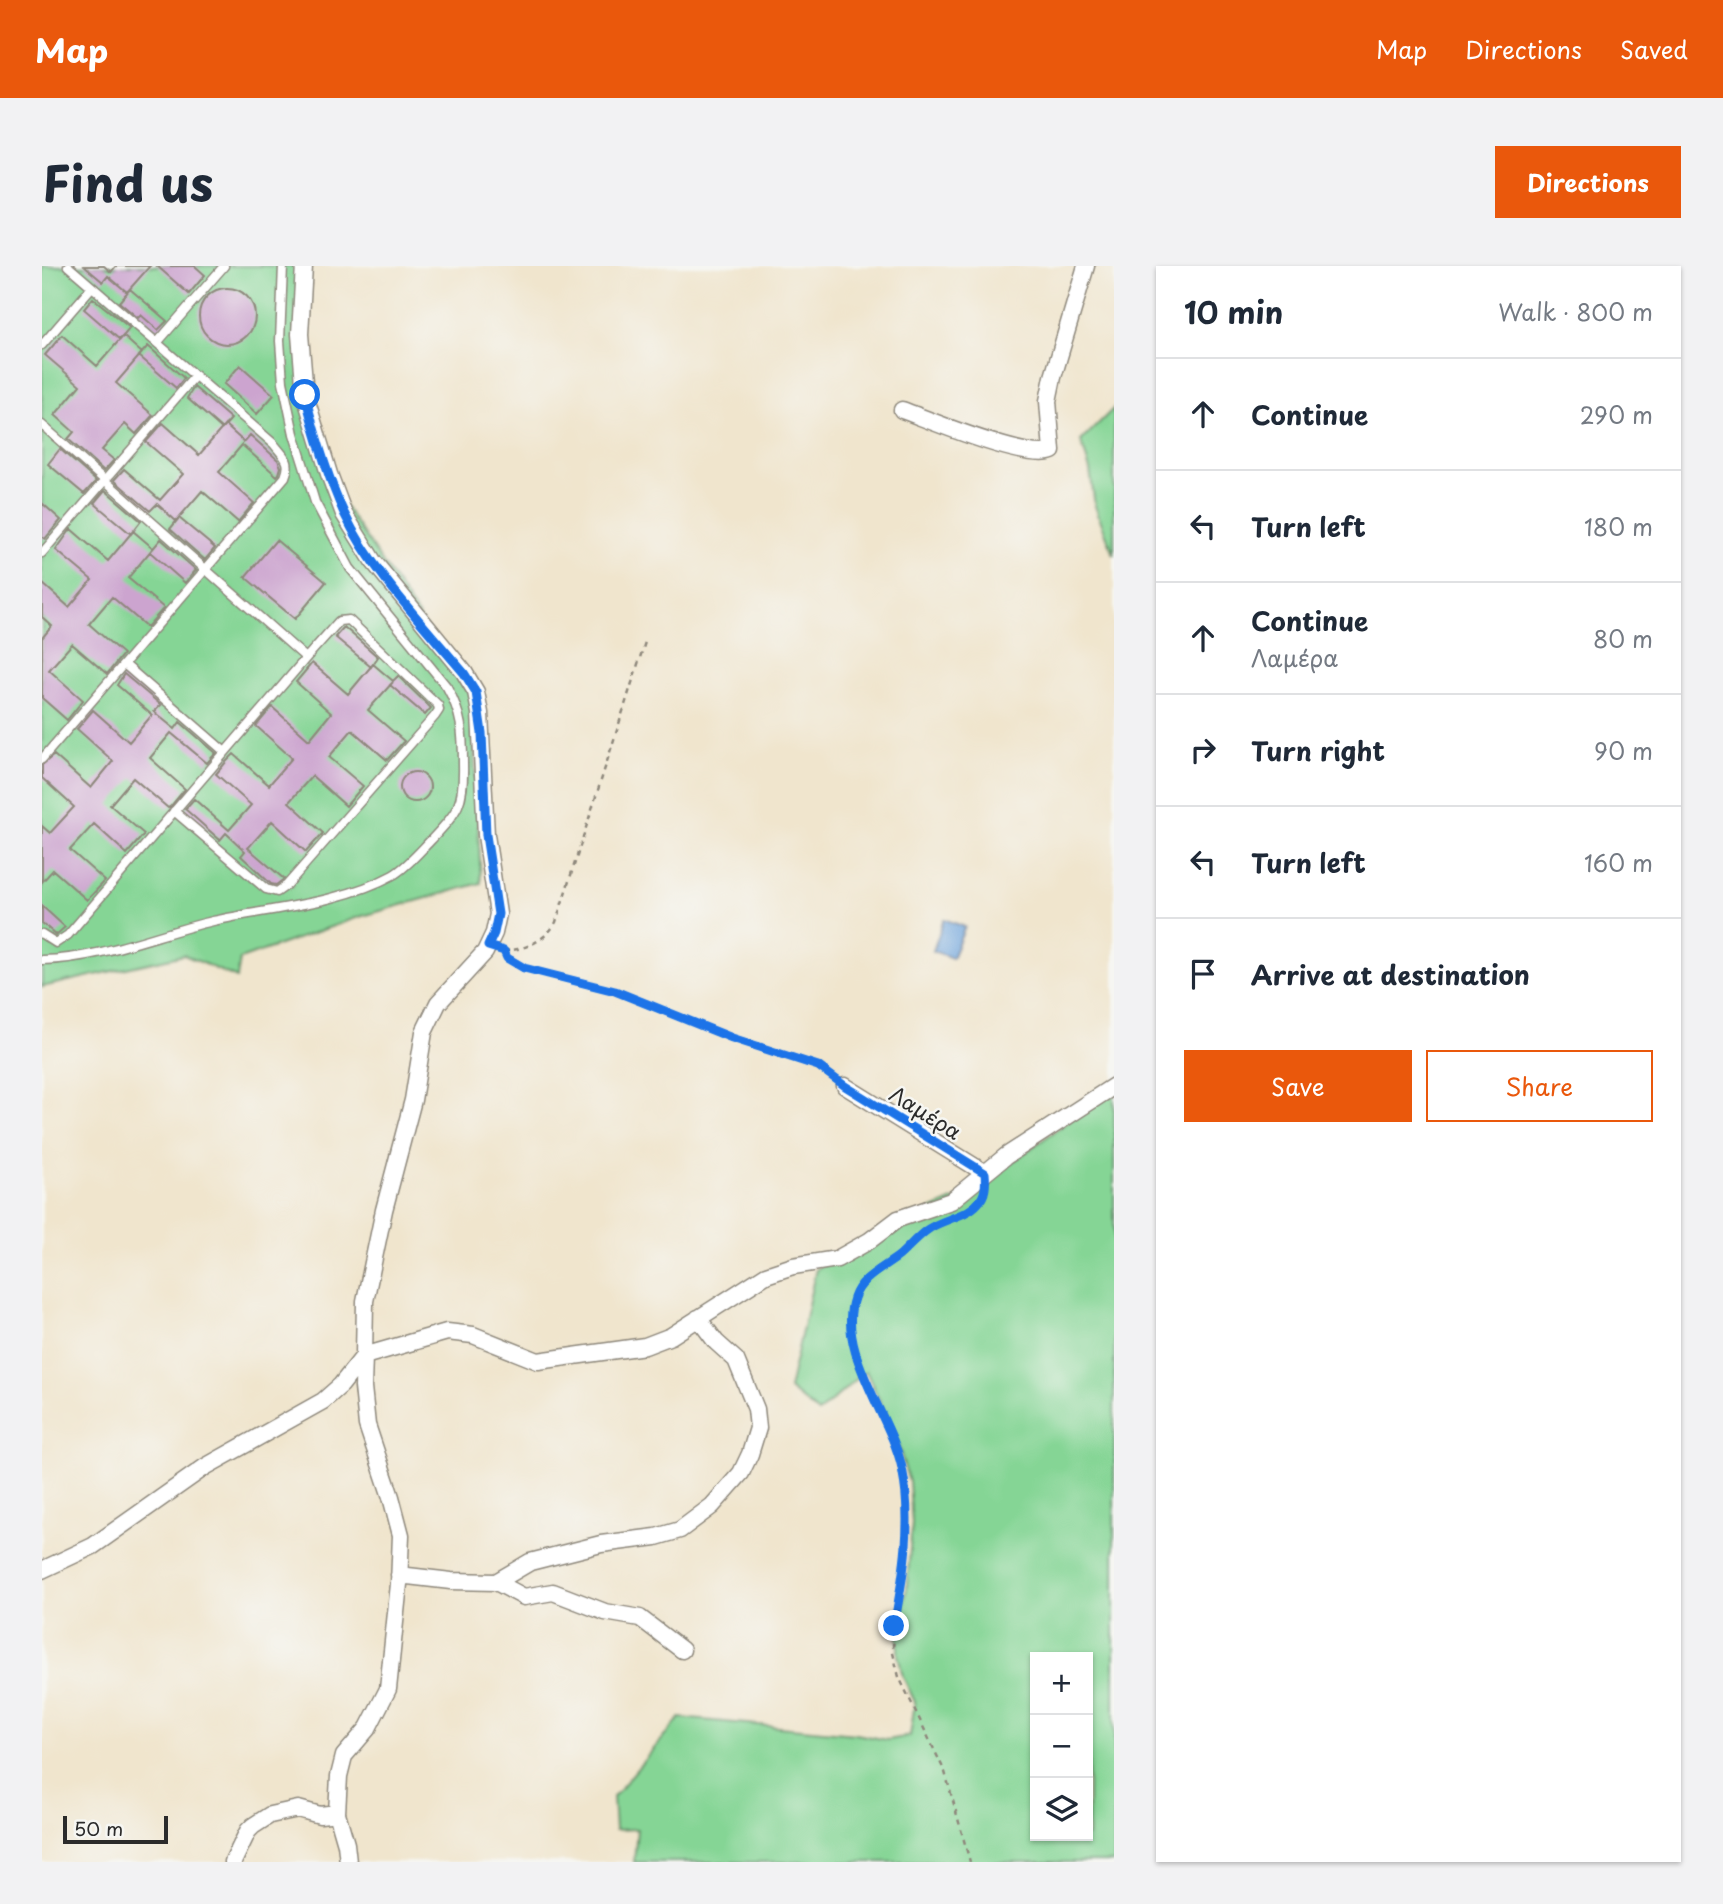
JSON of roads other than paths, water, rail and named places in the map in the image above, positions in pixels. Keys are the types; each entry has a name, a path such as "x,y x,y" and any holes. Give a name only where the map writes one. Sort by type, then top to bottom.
{"street":[{"path":"304,266 300,334 305,395 344,514 373,561 464,673 476,692 482,733 486,835 498,914 494,933 485,952 438,1003 424,1032 413,1100 384,1210 365,1301 363,1387 367,1425 401,1535 388,1689 368,1728 344,1756 339,1776 337,1813 348,1862"},
{"path":"902,410 1016,449 1044,455 1052,451 1048,401 1086,266"},
{"name":"Λαμέρα","path":"845,1086 985,1173"},
{"path":"42,1570 93,1546 205,1467 323,1401 341,1385 364,1356 447,1332 473,1335 538,1360 572,1358 645,1346 671,1336 766,1275 793,1266 825,1262 849,1253 898,1219 951,1201 1006,1156 1114,1086"},
{"path":"496,1582 530,1562 601,1544 656,1537 680,1530 712,1506 741,1474 758,1428 756,1409 736,1360 716,1342 698,1318"},
{"path":"399,1575 451,1581 496,1582 524,1597 553,1592 606,1612 640,1618 682,1650"},
{"path":"233,1862 253,1826 270,1815 298,1809 320,1815 337,1813"}],"lane":[{"path":"42,759 285,477 289,468 274,444 68,266"},
{"path":"157,343 224,266"},
{"path":"42,960 83,956 213,921 295,906 365,887 396,873 456,813 463,786 463,744 459,708 447,687 350,568 315,502 304,468 283,382 280,341 282,266"},
{"path":"42,345 92,287"},
{"path":"42,553 195,376"},
{"path":"42,425 306,658"},
{"path":"42,934 56,943 62,941 174,811 306,658 339,621 349,620 438,705 439,710 286,885 276,892 266,889 174,811"},
{"path":"124,664 225,752"}],"water":[{"path":"944,919 965,927 952,958 933,951"}]}
